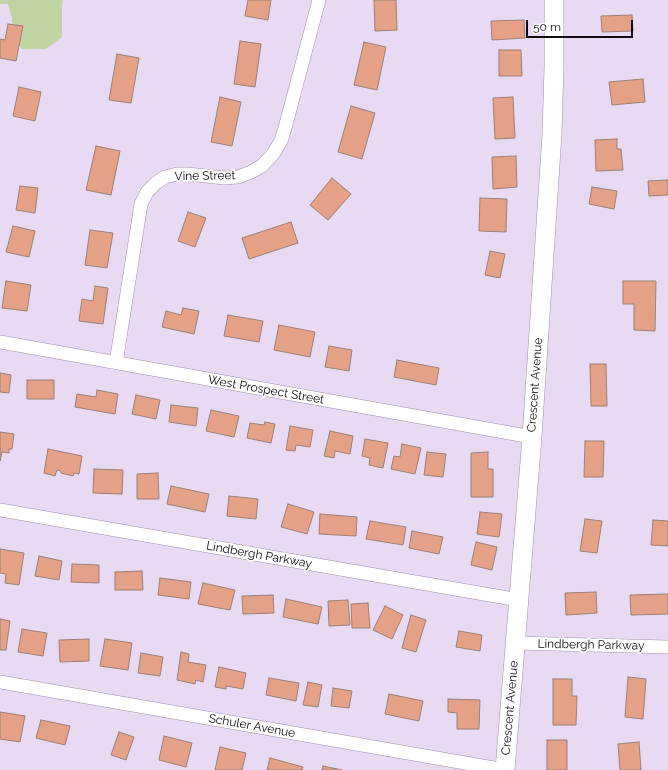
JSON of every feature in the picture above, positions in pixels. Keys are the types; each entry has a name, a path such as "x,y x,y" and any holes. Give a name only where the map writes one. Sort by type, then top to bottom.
{"main road":[{"name":"Crescent Avenue","path":"505,770 532,437 552,134 554,0"}],"street":[{"name":"Vine Street","path":"116,363 142,204 147,192 165,177 177,174 224,178 238,177 262,166 273,154 281,141 285,128 319,0"},
{"name":"West Prospect Street","path":"0,342 532,437"},
{"name":"Lindbergh Parkway","path":"0,510 518,600"},
{"name":"Lindbergh Parkway","path":"515,643 668,647"},
{"name":"Schuler Avenue","path":"0,682 505,770"}],"green space":[{"path":"0,0 63,0 62,37 46,49 22,49 13,36 12,18 8,4 0,4"}],"building":[{"path":"248,0 271,0 268,20 245,16"},
{"path":"374,0 396,0 397,30 375,31"},
{"path":"632,15 633,31 602,32 601,16"},
{"path":"524,20 525,38 492,40 491,21"},
{"path":"8,24 23,26 16,61 0,58 0,39 5,40"},
{"path":"240,41 261,44 255,87 234,84"},
{"path":"364,42 386,47 377,90 354,85"},
{"path":"499,50 521,50 522,76 499,76"},
{"path":"117,54 139,58 131,103 109,100"},
{"path":"643,79 645,102 612,105 609,82"},
{"path":"19,87 41,92 35,121 13,116"},
{"path":"220,97 241,102 232,146 211,142"},
{"path":"513,97 515,138 495,139 493,98"},
{"path":"351,106 375,113 362,159 338,152"},
{"path":"617,139 617,149 621,149 623,170 596,171 595,140"},
{"path":"96,146 120,151 111,195 86,190"},
{"path":"516,156 517,187 493,189 492,157"},
{"path":"332,178 351,194 328,220 310,205"},
{"path":"668,180 668,195 649,196 648,181"},
{"path":"20,186 38,188 35,213 16,210"},
{"path":"592,187 617,191 614,209 589,204"},
{"path":"480,198 507,199 506,232 479,231"},
{"path":"188,212 206,218 195,247 178,241"},
{"path":"291,222 298,243 249,259 242,238"},
{"path":"13,226 35,231 29,257 6,252"},
{"path":"90,230 113,233 107,268 85,265"},
{"path":"490,251 505,254 500,278 485,275"},
{"path":"6,281 31,285 27,311 2,308"},
{"path":"623,281 656,281 655,331 634,330 634,304 623,304"},
{"path":"95,286 108,288 103,324 79,321 82,299 93,301"},
{"path":"183,308 199,311 194,334 162,327 166,311 181,315"},
{"path":"228,315 263,321 259,342 224,336"},
{"path":"279,325 315,332 310,357 274,350"},
{"path":"329,346 352,350 349,371 325,367"},
{"path":"397,360 439,368 436,385 394,377"},
{"path":"590,364 606,364 607,406 591,406"},
{"path":"0,373 11,375 9,393 0,392"},
{"path":"27,380 54,380 54,399 27,399"},
{"path":"97,390 118,394 115,414 75,407 77,394 96,397"},
{"path":"136,395 160,400 156,419 132,414"},
{"path":"171,405 198,408 196,426 169,422"},
{"path":"211,410 239,416 234,437 206,431"},
{"path":"265,422 275,424 271,443 247,438 250,423 264,425"},
{"path":"290,426 313,430 310,447 296,445 295,451 286,450"},
{"path":"330,431 353,436 350,454 335,451 334,458 324,456"},
{"path":"0,432 14,434 12,449 9,449 9,453 2,452 0,461"},
{"path":"365,439 388,443 383,468 369,465 370,458 362,456"},
{"path":"585,441 604,441 603,477 584,477"},
{"path":"402,444 421,448 415,474 391,469 394,456 400,457"},
{"path":"48,449 82,456 79,474 74,473 73,476 61,473 61,471 57,470 55,476 44,473"},
{"path":"427,452 446,454 443,477 424,475"},
{"path":"488,452 488,469 493,469 493,497 471,497 471,453"},
{"path":"94,469 123,470 122,494 93,493"},
{"path":"158,473 159,499 137,499 137,474"},
{"path":"171,486 209,494 205,512 167,504"},
{"path":"229,496 258,499 256,519 227,516"},
{"path":"288,504 314,512 307,534 281,527"},
{"path":"480,512 502,514 499,537 477,534"},
{"path":"320,514 357,517 356,536 319,534"},
{"path":"585,519 602,521 597,553 580,551"},
{"path":"653,520 668,521 668,546 651,545"},
{"path":"370,521 406,527 403,545 366,539"},
{"path":"412,531 443,537 439,554 409,548"},
{"path":"476,542 497,547 492,570 471,565"},
{"path":"0,549 24,553 19,585 5,583 6,574 0,573"},
{"path":"39,556 62,561 59,580 35,576"},
{"path":"72,564 99,565 99,583 71,582"},
{"path":"142,571 143,590 115,590 115,572"},
{"path":"160,578 191,582 189,599 158,595"},
{"path":"203,583 235,590 230,610 198,604"},
{"path":"596,592 597,613 566,615 565,593"},
{"path":"668,594 668,614 631,615 630,595"},
{"path":"273,595 274,613 243,614 242,596"},
{"path":"286,599 322,607 318,624 283,617"},
{"path":"348,600 350,625 329,626 328,601"},
{"path":"368,603 370,628 352,628 351,604"},
{"path":"385,606 403,615 392,639 373,630"},
{"path":"411,615 426,620 416,652 402,648"},
{"path":"0,619 10,621 6,650 0,650"},
{"path":"22,629 47,633 43,656 18,652"},
{"path":"459,631 482,635 480,651 456,647"},
{"path":"89,639 89,661 60,662 59,640"},
{"path":"105,639 132,643 128,670 100,666"},
{"path":"181,652 189,654 188,662 206,665 203,682 196,680 195,684 177,680"},
{"path":"141,653 163,657 160,676 138,673"},
{"path":"219,667 246,673 243,689 226,686 226,689 215,687"},
{"path":"628,677 646,679 643,719 625,717"},
{"path":"269,678 299,683 296,701 266,695"},
{"path":"553,679 572,679 572,696 577,696 576,725 553,725"},
{"path":"308,682 322,685 318,707 303,705"},
{"path":"333,688 352,691 349,708 331,706"},
{"path":"389,694 423,701 419,721 385,714"},
{"path":"448,699 480,700 479,729 457,729 457,713 448,712"},
{"path":"0,712 25,716 20,742 0,739"},
{"path":"41,720 70,726 65,745 36,738"},
{"path":"119,732 134,737 126,760 111,755"},
{"path":"164,736 192,743 186,767 159,760"},
{"path":"547,740 567,740 567,770 547,770"},
{"path":"639,742 641,770 620,770 618,744"},
{"path":"220,747 246,753 242,770 215,770"},
{"path":"270,758 303,767 302,770 267,770"},
{"path":"323,766 342,770 322,770"}]}
